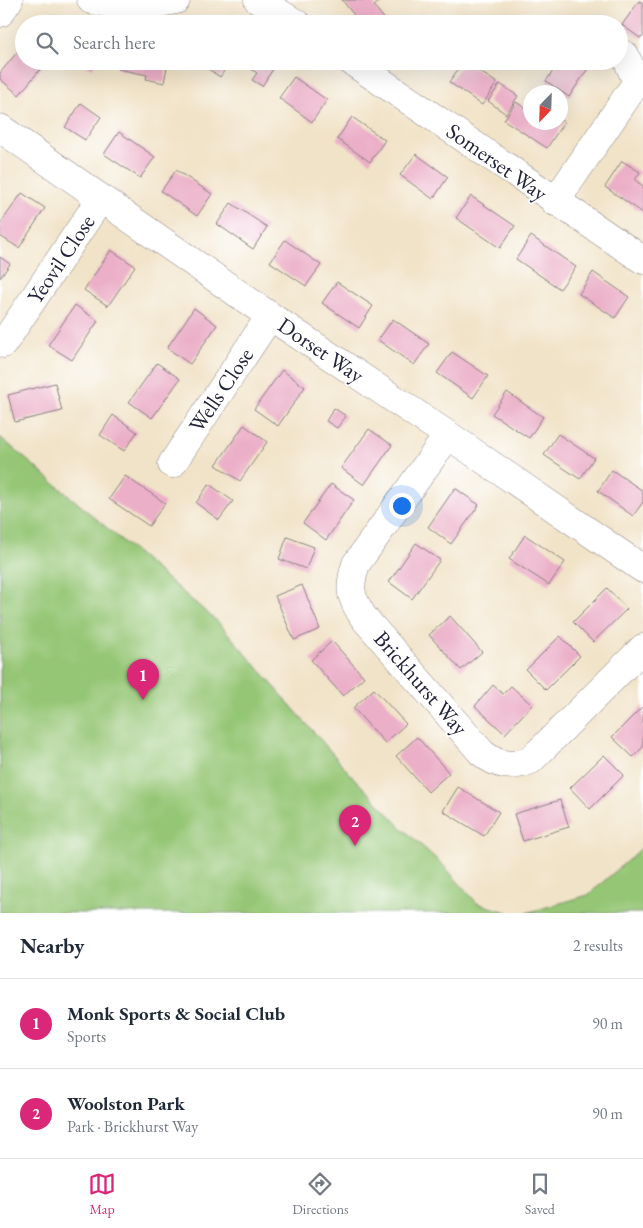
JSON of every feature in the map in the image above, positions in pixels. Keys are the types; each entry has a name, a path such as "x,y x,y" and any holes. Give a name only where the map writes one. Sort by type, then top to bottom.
{"street":[{"path":"0,13 9,0"},
{"path":"91,0 132,8 176,0"},
{"path":"258,0 282,15"},
{"path":"555,202 640,82 628,61"},
{"name":"Somerset Way","path":"364,70 555,202 643,260"},
{"name":"Dorset Way","path":"0,128 270,316 643,569"},
{"name":"Yeovil Close","path":"7,347 101,198"},
{"name":"Wells Close","path":"171,464 270,316"},
{"name":"Brickhurst Way","path":"448,435 356,564 350,581 352,600 364,618 482,753 498,763 508,766 531,760 643,648"}],"green space":[{"path":"0,437 219,623 352,776 401,827 443,865 477,903 510,913 0,913"},
{"path":"643,847 643,913 526,913 588,895"}],"building":[{"path":"342,0 381,0 374,6 381,15 354,15"},
{"path":"639,1 643,3 643,37 640,38 628,29 628,17"},
{"path":"15,55 15,70 40,70 19,95 0,79 0,73"},
{"path":"123,70 166,70 164,83 146,79 147,75"},
{"path":"210,70 225,70 220,77"},
{"path":"252,70 272,70 262,86 252,80 257,73"},
{"path":"458,70 478,70 497,83 482,105 449,82"},
{"path":"554,70 587,70 569,97 568,85 552,85 546,81"},
{"path":"294,77 327,100 312,122 279,98"},
{"path":"500,84 518,96 506,114 488,101"},
{"path":"516,102 523,106 523,130 559,130 547,148 504,120"},
{"path":"81,103 101,117 85,140 65,127"},
{"path":"352,117 385,140 370,162 337,139"},
{"path":"119,132 155,157 140,178 104,154"},
{"path":"416,154 448,177 433,199 400,175"},
{"path":"622,161 640,172 635,180 643,186 643,213 605,187"},
{"path":"176,170 212,194 197,216 161,191"},
{"path":"22,193 45,208 19,248 0,236 0,224"},
{"path":"471,196 515,226 500,248 456,218"},
{"path":"231,203 267,227 253,249 217,224"},
{"path":"531,236 576,267 560,289 516,259"},
{"path":"285,240 321,265 306,286 270,262"},
{"path":"111,250 135,266 108,306 84,290"},
{"path":"0,257 10,264 0,278"},
{"path":"593,272 629,297 615,318 579,294"},
{"path":"337,282 373,306 359,328 322,303"},
{"path":"75,305 98,321 72,360 48,345"},
{"path":"194,308 217,325 190,364 167,348"},
{"path":"393,319 429,344 414,365 378,340"},
{"path":"452,352 488,376 473,398 437,373"},
{"path":"157,363 180,379 152,418 129,402"},
{"path":"282,370 305,387 278,426 254,409"},
{"path":"55,383 62,411 15,422 8,395"},
{"path":"507,392 543,417 529,438 492,414"},
{"path":"334,408 346,416 337,428 326,421"},
{"path":"113,415 137,432 124,451 100,435"},
{"path":"244,425 267,442 240,481 216,465"},
{"path":"369,429 392,445 364,485 341,468"},
{"path":"558,434 594,458 580,479 544,455"},
{"path":"612,470 643,491 643,502 633,516 598,491"},
{"path":"125,476 165,503 149,526 109,499"},
{"path":"209,484 233,501 219,520 196,503"},
{"path":"331,484 354,500 326,540 303,523"},
{"path":"455,488 479,505 451,544 428,527"},
{"path":"525,535 565,562 549,585 509,559"},
{"path":"287,537 314,547 306,569 279,559"},
{"path":"416,543 440,560 412,599 389,582"},
{"path":"302,585 320,629 294,640 275,596"},
{"path":"607,588 627,609 593,642 573,622"},
{"path":"450,616 482,652 461,670 429,635"},
{"path":"560,636 580,656 546,690 526,670"},
{"path":"332,641 364,677 343,696 311,660"},
{"path":"493,685 503,694 511,686 532,705 505,734 475,706"},
{"path":"374,689 406,724 385,743 353,708"},
{"path":"643,706 643,747 633,757 612,737"},
{"path":"417,737 449,773 428,792 396,756"},
{"path":"604,755 624,775 590,809 570,788"},
{"path":"458,787 499,812 484,836 443,811"},
{"path":"560,800 569,827 523,841 514,814"}],"place":[{"name":"Monk Sports & Social Club","path":"143,700"},
{"name":"Woolston Park","path":"355,846"}]}
